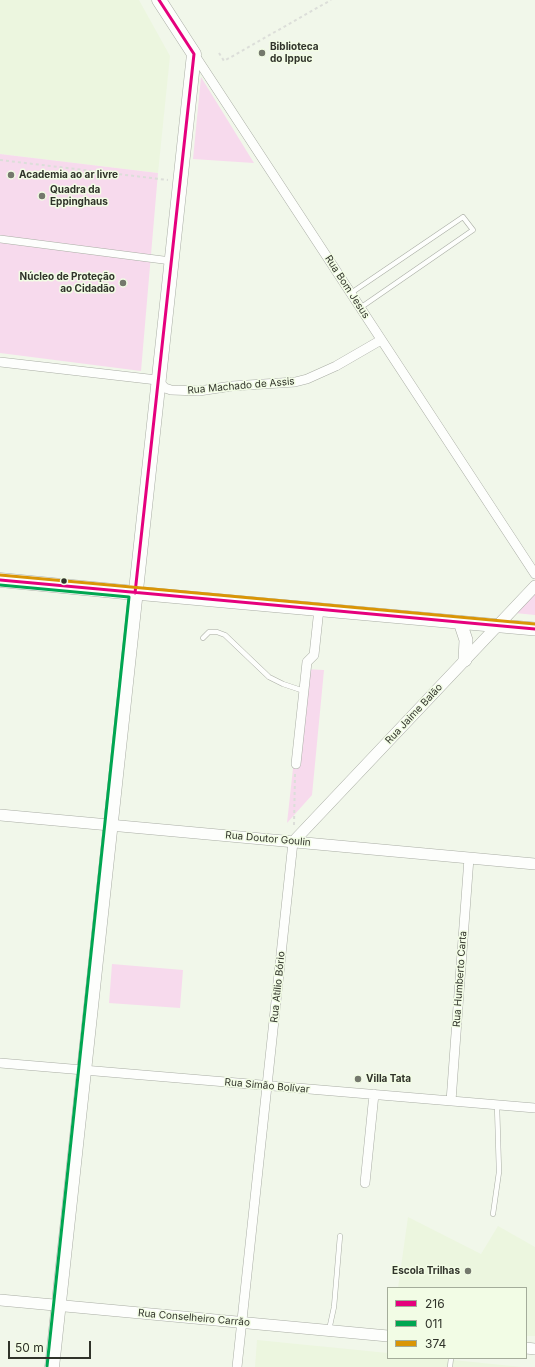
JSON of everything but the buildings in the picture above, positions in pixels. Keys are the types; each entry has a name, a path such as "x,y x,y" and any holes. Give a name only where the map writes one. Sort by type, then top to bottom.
{"main road":[{"name":"Rua Bom Jesus","path":"158,0 194,54"},
{"path":"52,1367 157,380 194,54"},
{"path":"0,580 535,629"},
{"path":"460,622 466,640 465,660"}],"street":[{"name":"Rua Bom Jesus","path":"194,54 535,574"},
{"path":"0,239 171,261"},
{"name":"Rua Machado de Assis","path":"0,362 157,380 165,388 184,390 295,382 306,379 336,366 381,340"},
{"name":"Rua Jaime Balão","path":"293,842 535,586"},
{"path":"296,764 307,662 314,655 319,609"},
{"name":"Rua Doutor Goulin","path":"0,815 535,864"},
{"name":"Rua Atílio Bório","path":"237,1367 293,842"},
{"name":"Rua Humberto Carta","path":"451,1101 469,858"},
{"name":"Rua Simão Bolívar","path":"0,1063 535,1108"},
{"path":"365,1183 374,1094"},
{"name":"Rua Conselheiro Carrão","path":"0,1300 387,1336"}],"lane":[{"path":"351,293 463,217 473,230 360,308"},
{"path":"203,638 210,632 217,632 225,635 269,677 283,684 304,691"},
{"path":"493,1214 500,1164 498,1105"},
{"path":"329,1330 334,1307 340,1236"}],"path":[{"path":"219,54 224,61 331,0"},
{"path":"0,160 180,182"},
{"path":"293,842 296,764"}],"shaded area":[{"path":"0,0 139,0 170,56 158,173 0,154"},
{"path":"201,77 254,163 193,159"},
{"path":"0,154 158,173 141,371 0,353"},
{"path":"535,593 535,615 515,613"},
{"path":"304,669 324,670 312,795 287,823"},
{"path":"112,964 183,970 180,1008 109,1003"},
{"name":"Escola Trilhas","path":"408,1217 481,1254 498,1226 535,1247 535,1336 527,1336 527,1287 398,1287"},
{"path":"257,1340 387,1353 387,1359 443,1359 522,1367 255,1367"}],"transit line":[{"name":"216","path":"135,593 194,54 159,0"},
{"name":"374","path":"0,575 535,624"},
{"name":"216","path":"0,580 535,629"},
{"name":"011","path":"0,585 129,597 47,1366"}],"place":[{"name":"Biblioteca do Ippuc","path":"262,53"},
{"name":"Academia ao ar livre","path":"11,175"},
{"name":"Quadra da Eppinghaus","path":"42,196"},
{"name":"Núcleo de Proteção ao Cidadão","path":"123,283"},
{"name":"Villa Tata","path":"358,1079"},
{"name":"Escola Trilhas","path":"468,1271"}]}
